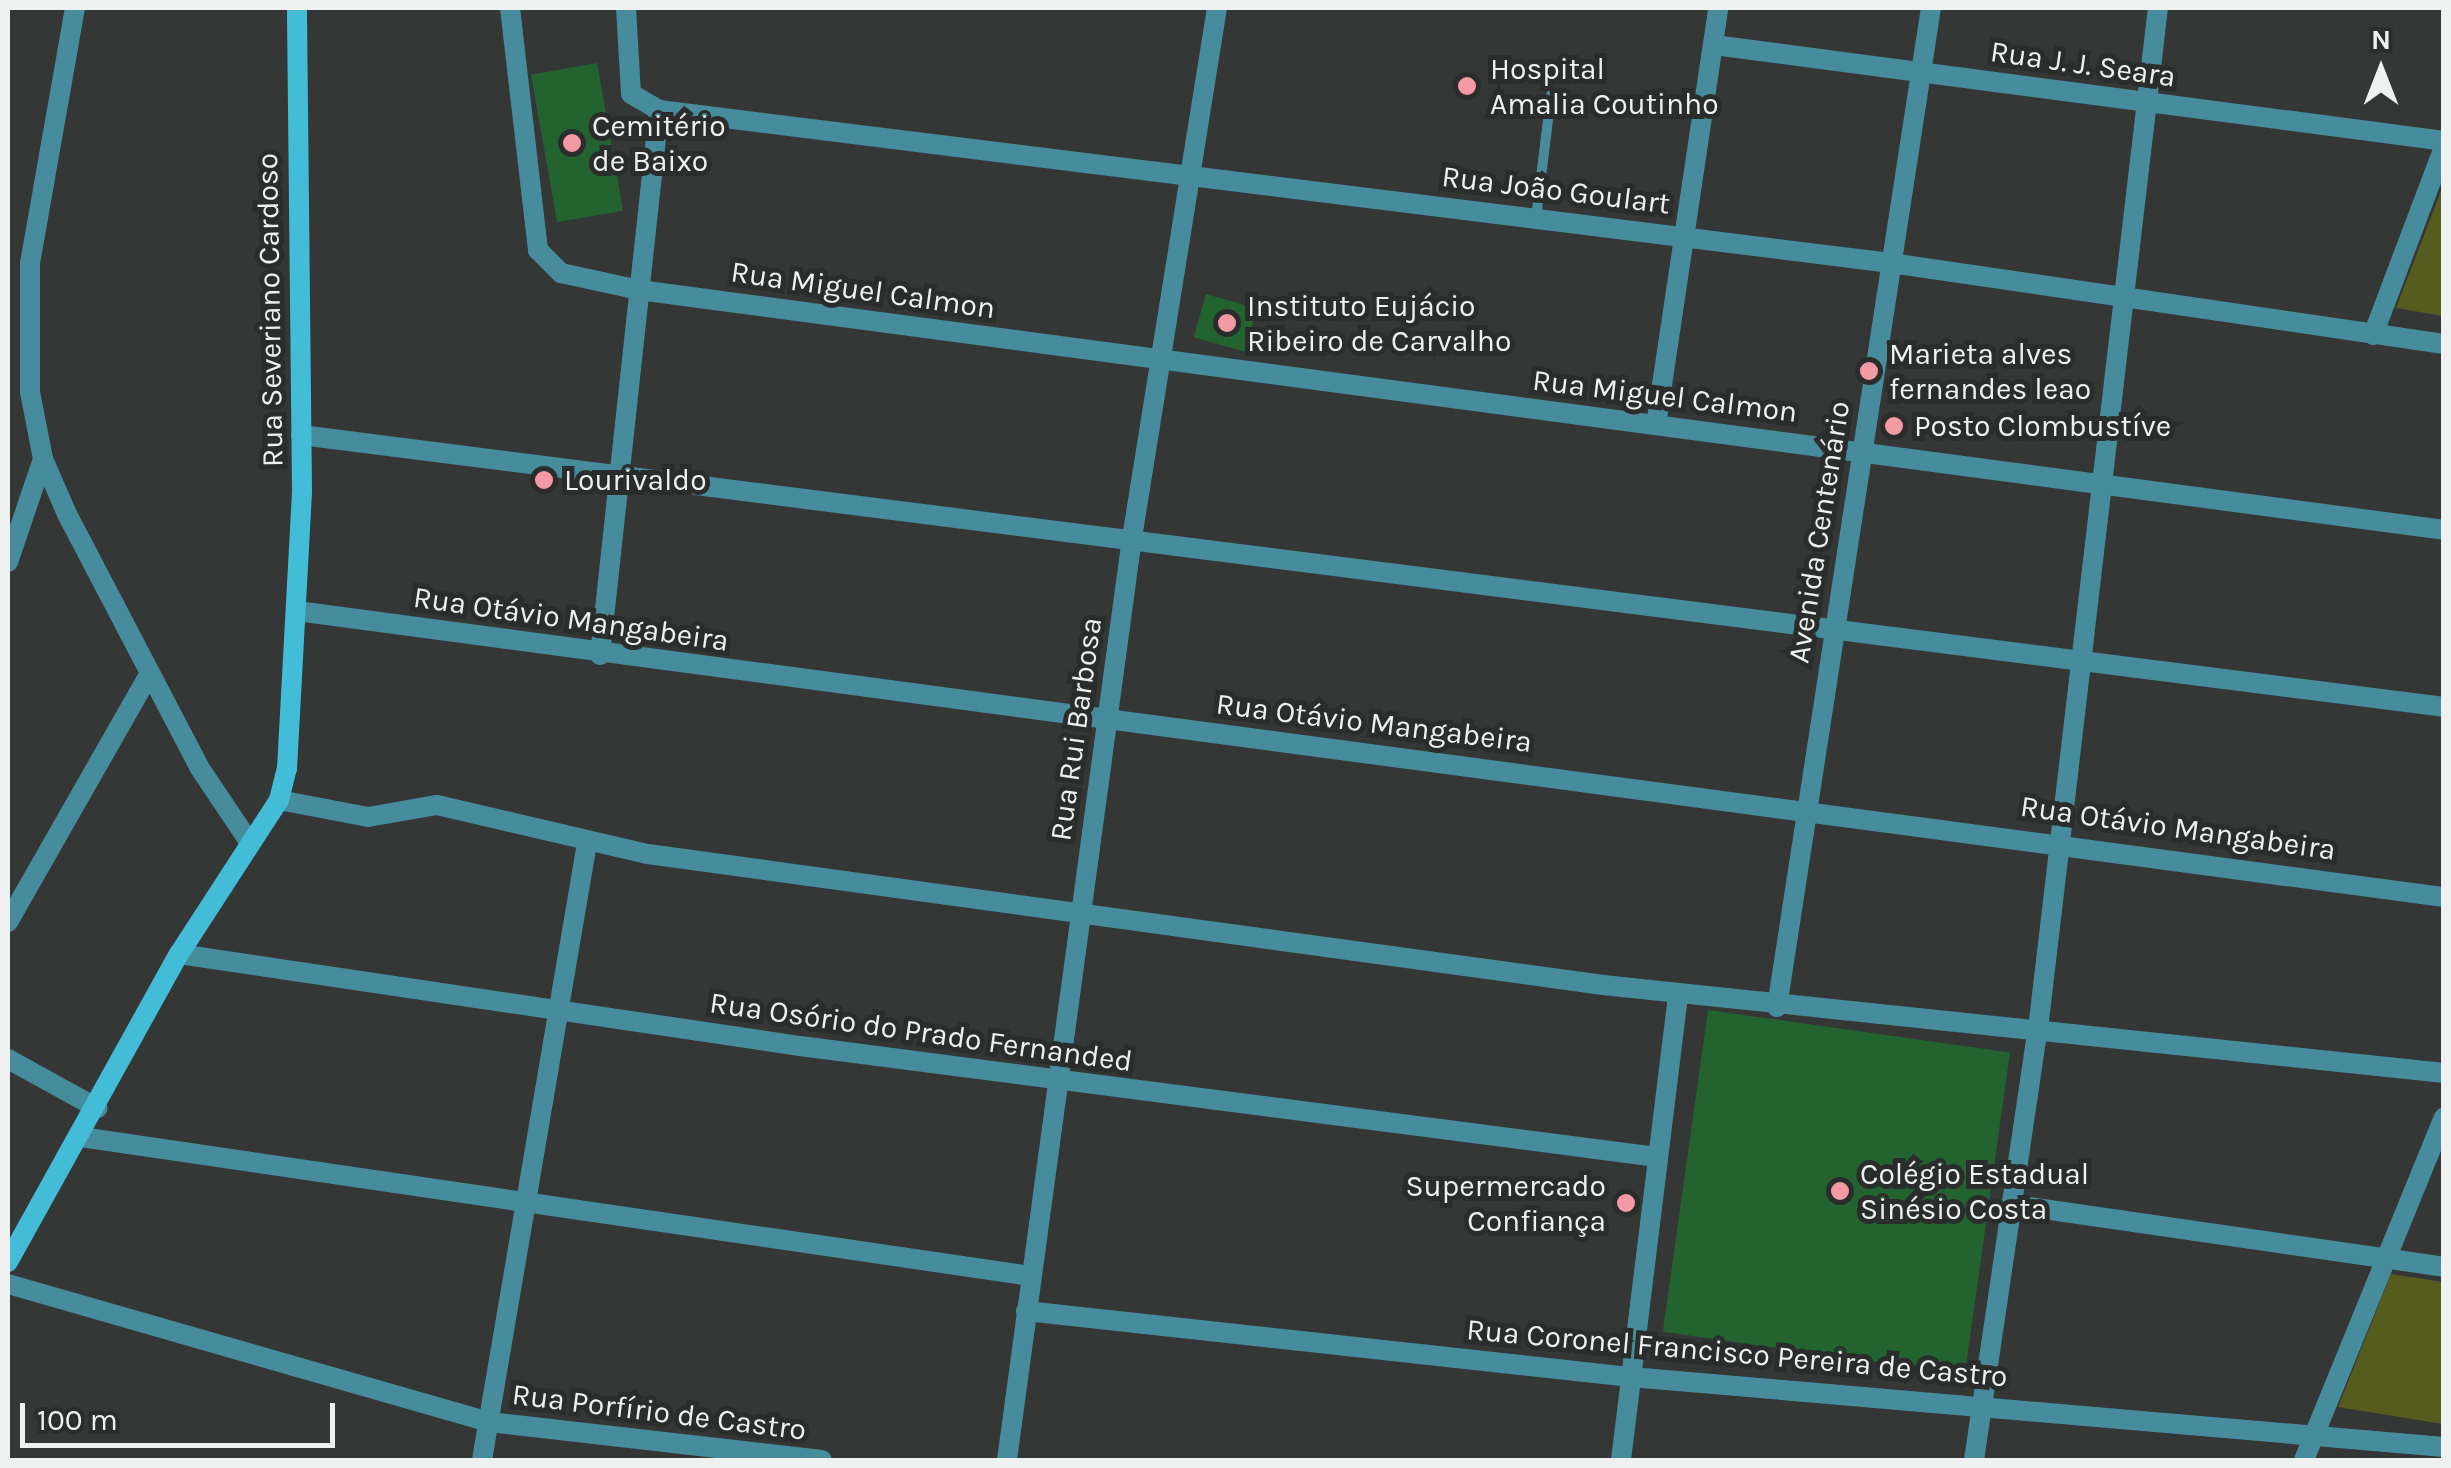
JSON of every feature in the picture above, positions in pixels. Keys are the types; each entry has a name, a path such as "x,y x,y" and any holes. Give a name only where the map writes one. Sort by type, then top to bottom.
{"street":[{"path":"75,8 17,348 44,458 118,618 250,843"},
{"name":"Rua Severiano Cardoso","path":"278,800 295,709 300,435 296,8"},
{"name":"Rua Miguel Calmon","path":"510,8 538,250 561,273 639,290 2444,530"},
{"path":"600,655 659,110 631,94 626,8"},
{"name":"Rua Rui Barbosa","path":"1007,1460 1132,538 1164,360 1218,8"},
{"path":"1656,425 1718,8"},
{"name":"Avenida Centenário","path":"1778,1007 1931,8"},
{"path":"1974,1460 2015,1205 2038,1029 2158,8"},
{"name":"Rua J. J. Seara","path":"1714,45 1922,70 2147,105 2444,144"},
{"name":"Rua João Goulart","path":"659,110 1687,236 2444,344"},
{"path":"2374,335 2444,144"},
{"path":"300,435 2444,707"},
{"path":"8,562 44,458"},
{"name":"Rua Otávio Mangabeira","path":"297,611 600,655 2061,840 2444,896"},
{"path":"8,922 149,675"},
{"path":"8,1262 98,1108 179,954 278,800 368,817 438,805 586,842 1082,914 1778,1007 2038,1029 2444,1074"},
{"path":"482,1460 586,842"},
{"name":"Rua Osório do Prado Fernanded","path":"179,954 556,1013 1657,1156"},
{"path":"1621,1460 1678,994"},
{"path":"8,1059 98,1108"},
{"path":"2304,1460 2444,1117"},
{"path":"81,1137 524,1207 1030,1276"},
{"path":"2015,1205 2444,1268"},
{"name":"Rua Porfírio de Castro","path":"8,1284 489,1422 822,1460"},
{"name":"Rua Coronel Francisco Pereira de Castro","path":"1026,1311 1631,1377 2317,1432 2444,1447"}],"lane":[{"path":"1536,218 1551,94"}],"green space":[{"path":"2443,186 2443,316 2396,308"},
{"path":"2391,1274 2443,1282 2443,1424 2338,1407"}],"building":[{"name":"Cemitério de Baixo","path":"597,63 623,211 557,222 531,75"},
{"name":"Instituto Eujácio Ribeiro de Carvalho","path":"1206,294 1257,309 1245,352 1194,337"},
{"name":"Colégio Estadual Sinésio Costa","path":"1708,1010 2010,1052 1965,1374 1663,1332"}],"place":[{"name":"Hospital Amalia Coutinho","path":"1467,86"},
{"name":"Cemitério de Baixo","path":"572,143"},
{"name":"Instituto Eujácio Ribeiro de Carvalho","path":"1227,323"},
{"name":"Marieta alves fernandes leao","path":"1869,371"},
{"name":"Posto Clombustíve","path":"1894,426"},
{"name":"Lourivaldo","path":"544,480"},
{"name":"Colégio Estadual Sinésio Costa","path":"1840,1191"},
{"name":"Supermercado Confiança","path":"1626,1203"}]}
